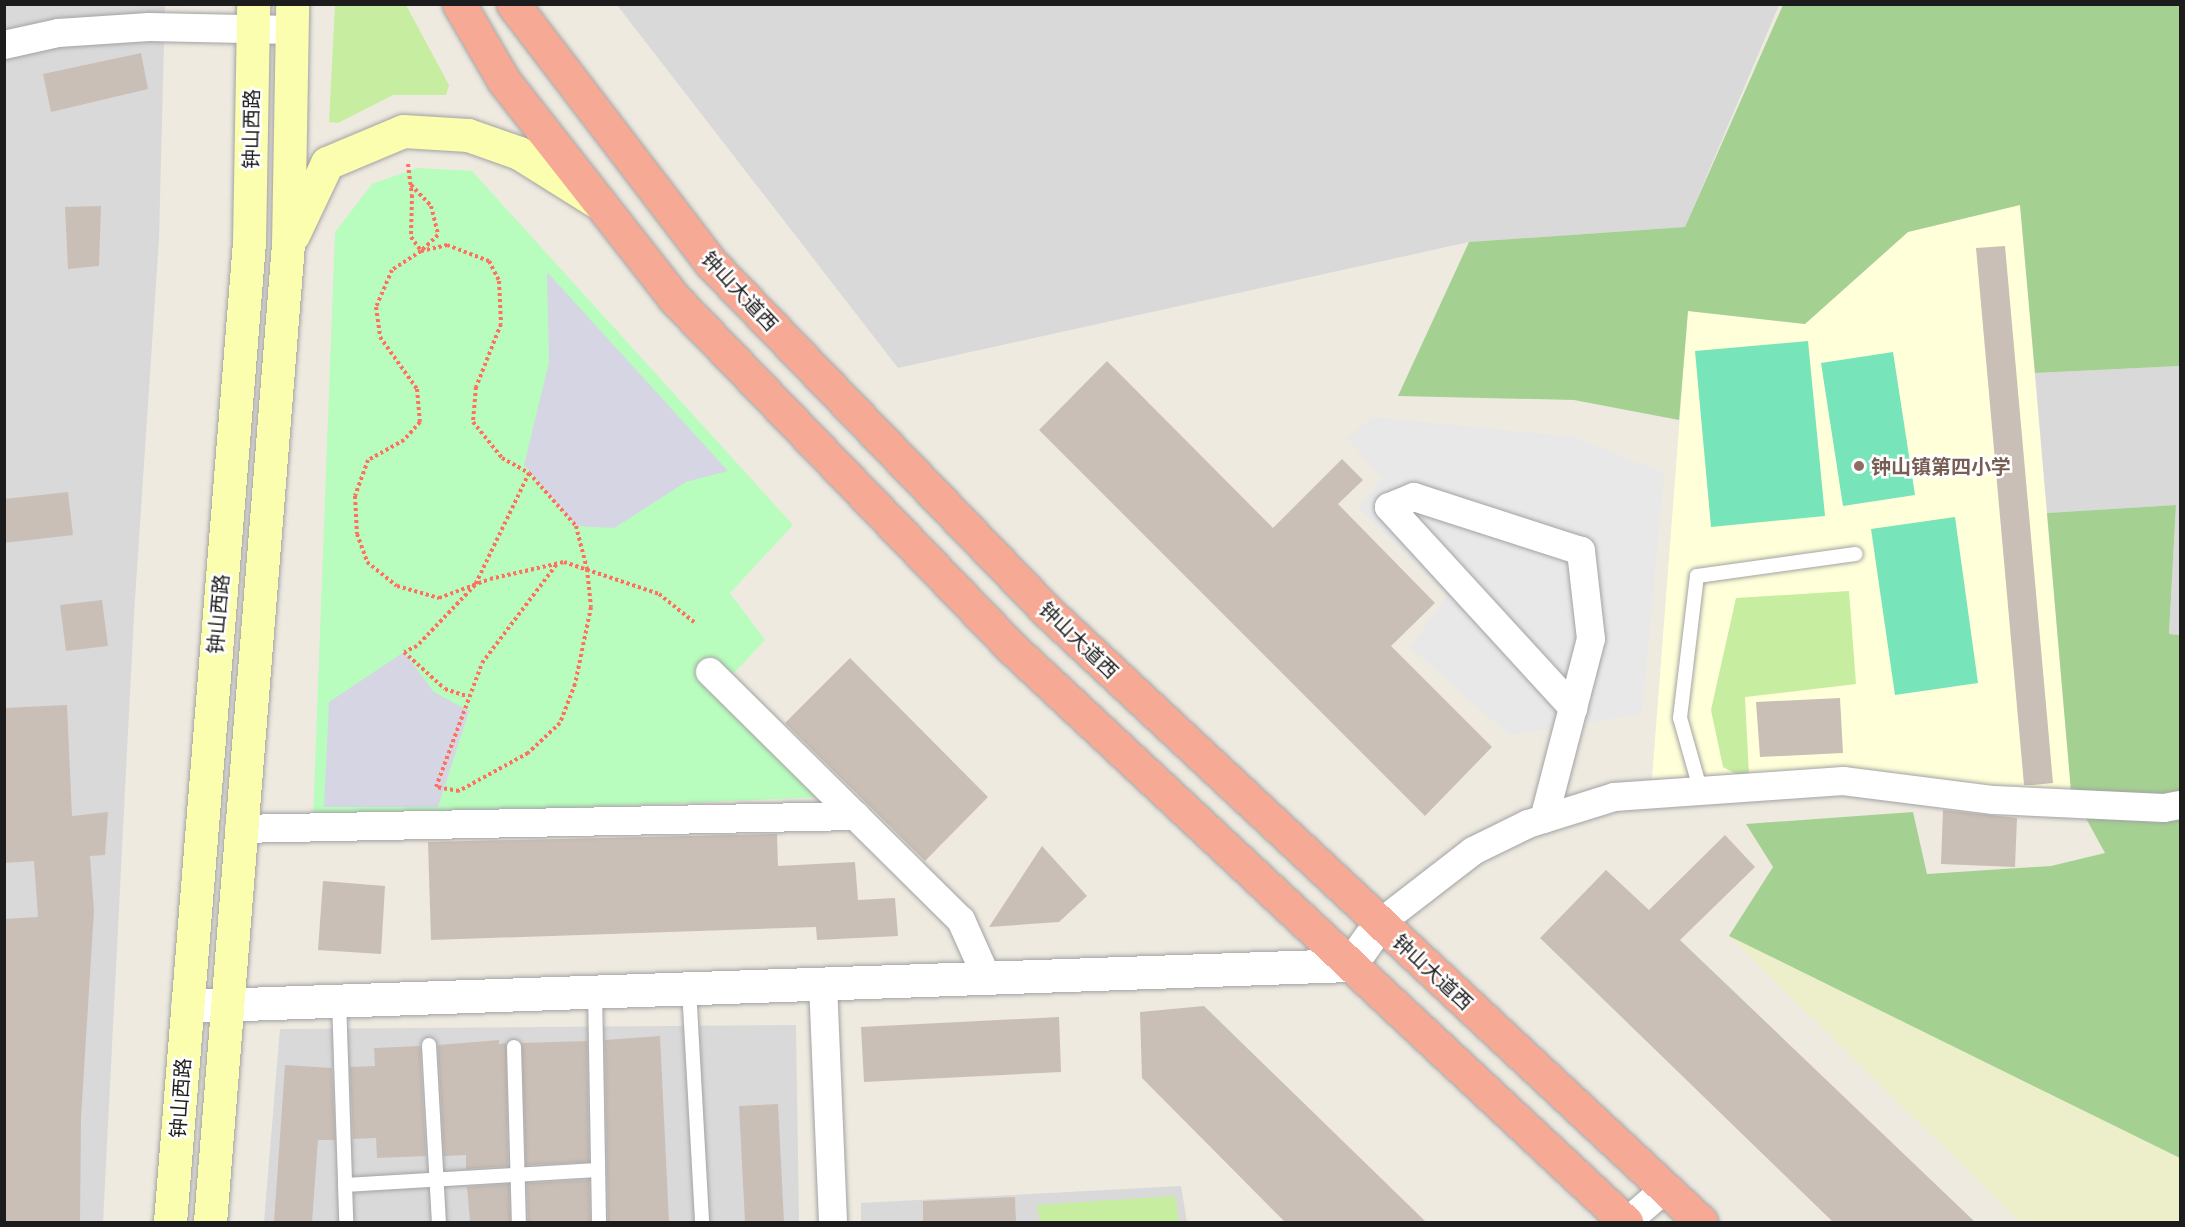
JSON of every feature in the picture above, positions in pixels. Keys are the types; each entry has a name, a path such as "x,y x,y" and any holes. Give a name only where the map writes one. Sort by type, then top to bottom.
{"highway":[{"path":"459,4 504,81 674,298 1012,648 1627,1222"},
{"name":"钟山大道西","path":"518,6 712,264 1047,611 1701,1222"}],"main road":[{"name":"钟山西路","path":"170,1222 249,243 253,17"},
{"name":"钟山西路","path":"210,1222 239,829 288,245 292,17"},
{"path":"288,245 327,162 403,131 468,135 519,153 601,204"}],"street":[{"path":"4,45 81,31 253,17 292,17"},
{"path":"1544,819 1573,708 1590,639 1581,551 1414,497 1389,507 1573,708"},
{"path":"710,672 961,920 987,978"},
{"path":"187,1006 1350,965 1380,923 1473,851 1544,819 1614,797 1843,781 1994,800 2164,808 2181,805"},
{"path":"239,829 856,816"},
{"path":"823,983 833,1222"},
{"path":"1627,1222 1665,1189"}],"lane":[{"path":"1701,792 1680,718 1697,576 1855,554"},
{"path":"689,988 702,1222"},
{"path":"595,991 599,1222"},
{"path":"339,1000 346,1222"},
{"path":"429,1045 438,1222"},
{"path":"514,1047 519,1222"},
{"path":"345,1185 598,1170"}],"path":[{"path":"403,131 411,185 411,237 421,251"},
{"path":"411,185 431,206 438,234 421,251 392,270 376,307 380,337 417,389 420,422 404,440 368,460 355,496 357,534 367,562 397,586 439,598 475,585 564,562 659,594 694,622"},
{"path":"421,251 447,245 489,261 499,281 501,324 476,387 473,422 502,458 529,473 576,526 587,569 589,617 575,684 560,723 528,753 459,791 436,787 467,696 482,663 557,563"},
{"path":"467,696 445,689 404,652 417,646 475,585 529,473"}],"shaded area":[{"path":"5,5 165,5 159,239 134,615 103,1222 5,1222"},
{"path":"617,5 1779,5 1685,227 1469,242 898,368"},
{"name":"钟山镇第四小学","path":"2020,205 2071,791 1981,788 1844,767 1652,779 1688,311 1805,324 1908,232"},
{"path":"547,272 728,471 686,482 614,528 576,526 524,465 549,362"},
{"path":"2180,366 2180,635 2169,634 2176,505 2047,513 2035,373"},
{"path":"1372,417 1574,437 1664,473 1642,714 1509,735 1410,647 1448,595 1358,507 1382,479 1347,438"},
{"path":"404,652 434,692 469,711 438,807 324,807 329,702"},
{"path":"1729,936 2180,1158 2180,1222 2020,1222"},
{"path":"796,1025 799,1222 264,1222 280,1029"},
{"path":"1181,1186 1187,1222 861,1222 861,1203"}],"green space":[{"path":"335,5 406,5 449,85 446,95 393,95 338,123 329,122"},
{"path":"1783,5 2180,5 2180,366 2035,373 2020,205 1908,232 1805,324 1688,311 1679,420 1574,400 1398,396 1469,242 1685,227"},
{"path":"417,168 472,171 793,525 730,593 765,640 715,693 822,797 313,819 335,232 372,184"},
{"path":"1808,341 1825,516 1711,527 1695,351"},
{"path":"1893,352 1915,495 1843,506 1821,363"},
{"path":"2176,505 2169,634 2180,635 2180,1158 1729,936 1773,867 1746,824 1913,812 1927,874 2051,866 2105,853 2071,791 2047,513"},
{"path":"1955,517 1978,683 1895,695 1871,529"},
{"path":"1849,591 1856,684 1745,697 1749,775 1738,775 1723,767 1711,710 1736,598"},
{"path":"1175,1196 1179,1222 1040,1222 1037,1205"}],"building":[{"path":"141,53 148,89 51,112 43,74"},
{"path":"101,206 99,266 68,269 65,207"},
{"path":"2005,246 2053,783 2033,785 2024,785 1976,248"},
{"path":"1107,361 1273,528 1342,459 1363,480 1338,504 1435,603 1391,646 1492,747 1425,816 1039,430"},
{"path":"68,492 73,535 4,543 4,499"},
{"path":"102,600 108,646 66,651 60,605"},
{"path":"850,658 988,797 925,861 785,723"},
{"path":"1840,698 1843,753 1760,757 1756,702"},
{"path":"67,705 72,816 108,812 105,855 90,856 94,911 81,1118 80,1222 4,1222 4,919 38,917 34,861 4,863 4,708"},
{"path":"1943,810 2017,818 2015,867 1941,864"},
{"path":"777,834 778,866 855,862 858,900 895,898 898,936 817,940 816,927 431,940 428,842"},
{"path":"1725,835 1755,867 1680,940 1975,1222 1833,1222 1540,938 1606,870 1649,910"},
{"path":"1042,846 1087,896 1059,922 989,927"},
{"path":"323,881 385,886 381,954 318,950"},
{"path":"1204,1006 1426,1222 1285,1222 1142,1078 1140,1012"},
{"path":"1059,1017 1061,1072 864,1082 861,1027"},
{"path":"660,1036 669,1222 608,1222 605,1040"},
{"path":"499,1040 499,1044 506,1043 508,1166 466,1169 466,1155 444,1156 438,1045"},
{"path":"587,1041 589,1162 526,1165 522,1043"},
{"path":"420,1046 426,1156 377,1158 376,1138 353,1139 350,1067 375,1066 374,1048"},
{"path":"285,1065 332,1068 335,1140 318,1140 312,1222 274,1222"},
{"path":"778,1104 784,1222 745,1222 739,1106"},
{"path":"589,1180 590,1222 528,1222 527,1183"},
{"path":"509,1184 510,1222 470,1222 467,1187"},
{"path":"1015,1197 1016,1222 923,1222 923,1201"}],"place":[{"name":"钟山镇第四小学","path":"1859,466"}]}
